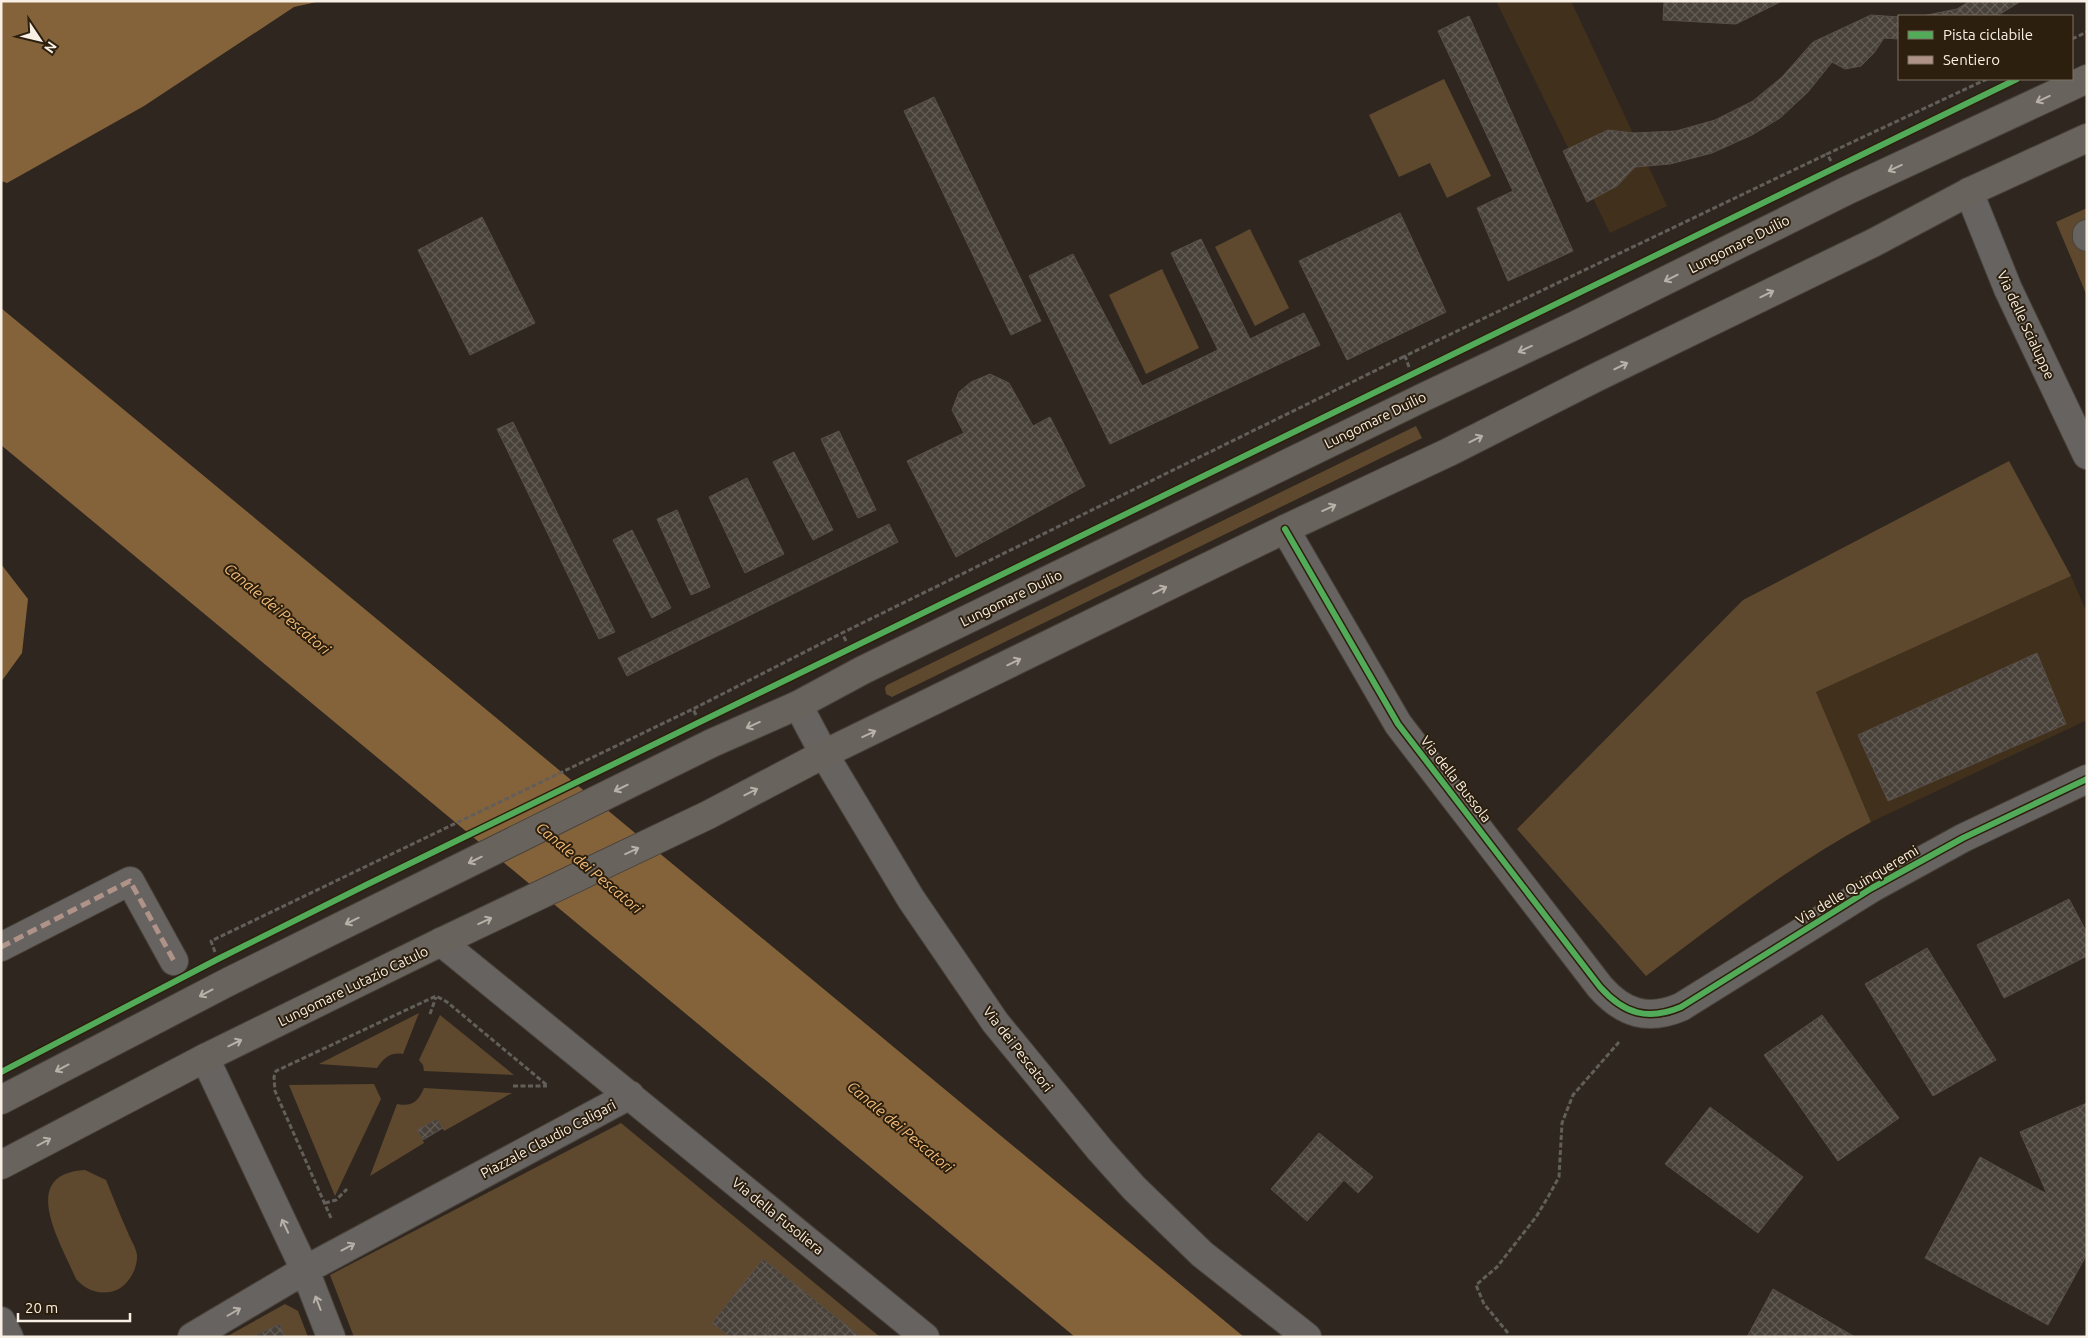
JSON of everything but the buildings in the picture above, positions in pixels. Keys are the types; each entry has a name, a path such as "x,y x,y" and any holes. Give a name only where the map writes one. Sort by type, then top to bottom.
{"main road":[{"name":"Lungomare Duilio","path":"1,1100 230,981 712,743 798,705 872,666 1424,396 1576,326 1846,191 2087,79"},
{"path":"824,754 1285,528 1449,452 1970,192 2087,138"},
{"name":"Lungomare Lutazio Catulo","path":"1,1165 205,1058 441,942 708,815 824,754"}],"street":[{"name":"Via delle Scialuppe","path":"1970,192 2008,289 2087,455"},
{"name":"Via della Bussola","path":"1285,528 1398,724 1600,988 1612,1000 1643,1015"},
{"name":"Via dei Pescatori","path":"798,705 824,754 911,899 995,1022 1134,1188 1202,1254 1307,1337"},
{"name":"Via delle Quinqueremi","path":"1643,1015 1664,1014 1681,1007 1872,888 1980,829 2087,779"},
{"path":"1,948 130,880 174,961"},
{"name":"Piazzale Claudio Caligari","path":"192,1337 306,1270 630,1095 441,942"},
{"path":"205,1058 306,1270 331,1337"},
{"name":"Via della Fusoliera","path":"630,1095 925,1337"},
{"path":"1,1321 9,1337"}],"path":[{"path":"2073,39 2087,32"},
{"path":"218,959 211,941 354,870 641,732 693,709 842,633 1405,356 1985,80"},
{"path":"1827,154 1846,191"},
{"path":"1405,356 1424,396"},
{"path":"842,633 850,649"},
{"path":"693,709 700,723"},
{"path":"430,1014 436,996"},
{"path":"436,996 447,1002 548,1086 513,1086"},
{"path":"345,1249 275,1091 274,1077 276,1071 436,996"},
{"path":"1508,1333 1484,1304 1476,1285 1497,1267 1536,1218 1558,1177 1562,1123 1573,1095 1643,1015"},
{"path":"325,1203 336,1200 347,1189"}],"shaded area":[{"path":"1496,1 1571,1 1667,206 1610,233"},
{"path":"1444,79 1491,176 1447,198 1430,163 1399,177 1369,115"},
{"path":"2087,208 2087,296 2056,222"},
{"path":"1250,229 1289,308 1255,326 1215,247"},
{"path":"1162,269 1199,348 1146,374 1109,295"},
{"path":"1416,426 1422,438 892,697 886,694 885,688 887,685"},
{"path":"2009,461 2071,576 1816,692 1871,822 1812,856 1784,875 1728,914 1646,976 1517,829 1743,600"},
{"path":"2071,576 2087,613 2087,720 1871,822 1816,692"},
{"path":"419,1013 403,1054 388,1056 377,1068 319,1064"},
{"path":"440,1015 514,1075 424,1071 423,1065 419,1060"},
{"path":"374,1084 381,1099 335,1196 289,1085"},
{"path":"424,1088 512,1093 444,1131 437,1119 418,1130 424,1143 370,1176 397,1104 411,1104 417,1100"},
{"path":"621,1123 880,1337 354,1337 330,1275"},
{"path":"85,1170 106,1180 137,1255 137,1261 130,1278 121,1287 110,1292 91,1290 83,1286 76,1279 54,1230 49,1212 48,1197 53,1184 64,1174"},
{"path":"285,1304 298,1311 308,1337 285,1337 280,1324 252,1337 226,1337"}],"water":[{"path":"1,1 321,1 294,7 144,106 7,183 1,181"},
{"name":"Canale dei Pescatori","path":"1,308 1244,1337 1075,1337 1,445"},
{"path":"1,564 28,599 22,653 1,682"}],"marked path":[{"path":"1,947 130,881 174,961"}],"cycle path":[{"path":"1,1072 218,959 368,884 2015,80"},
{"path":"1285,529 1398,724 1600,987 1627,1009 1647,1014 1658,1014 1681,1007 1872,888 1963,838 2087,779"}]}
